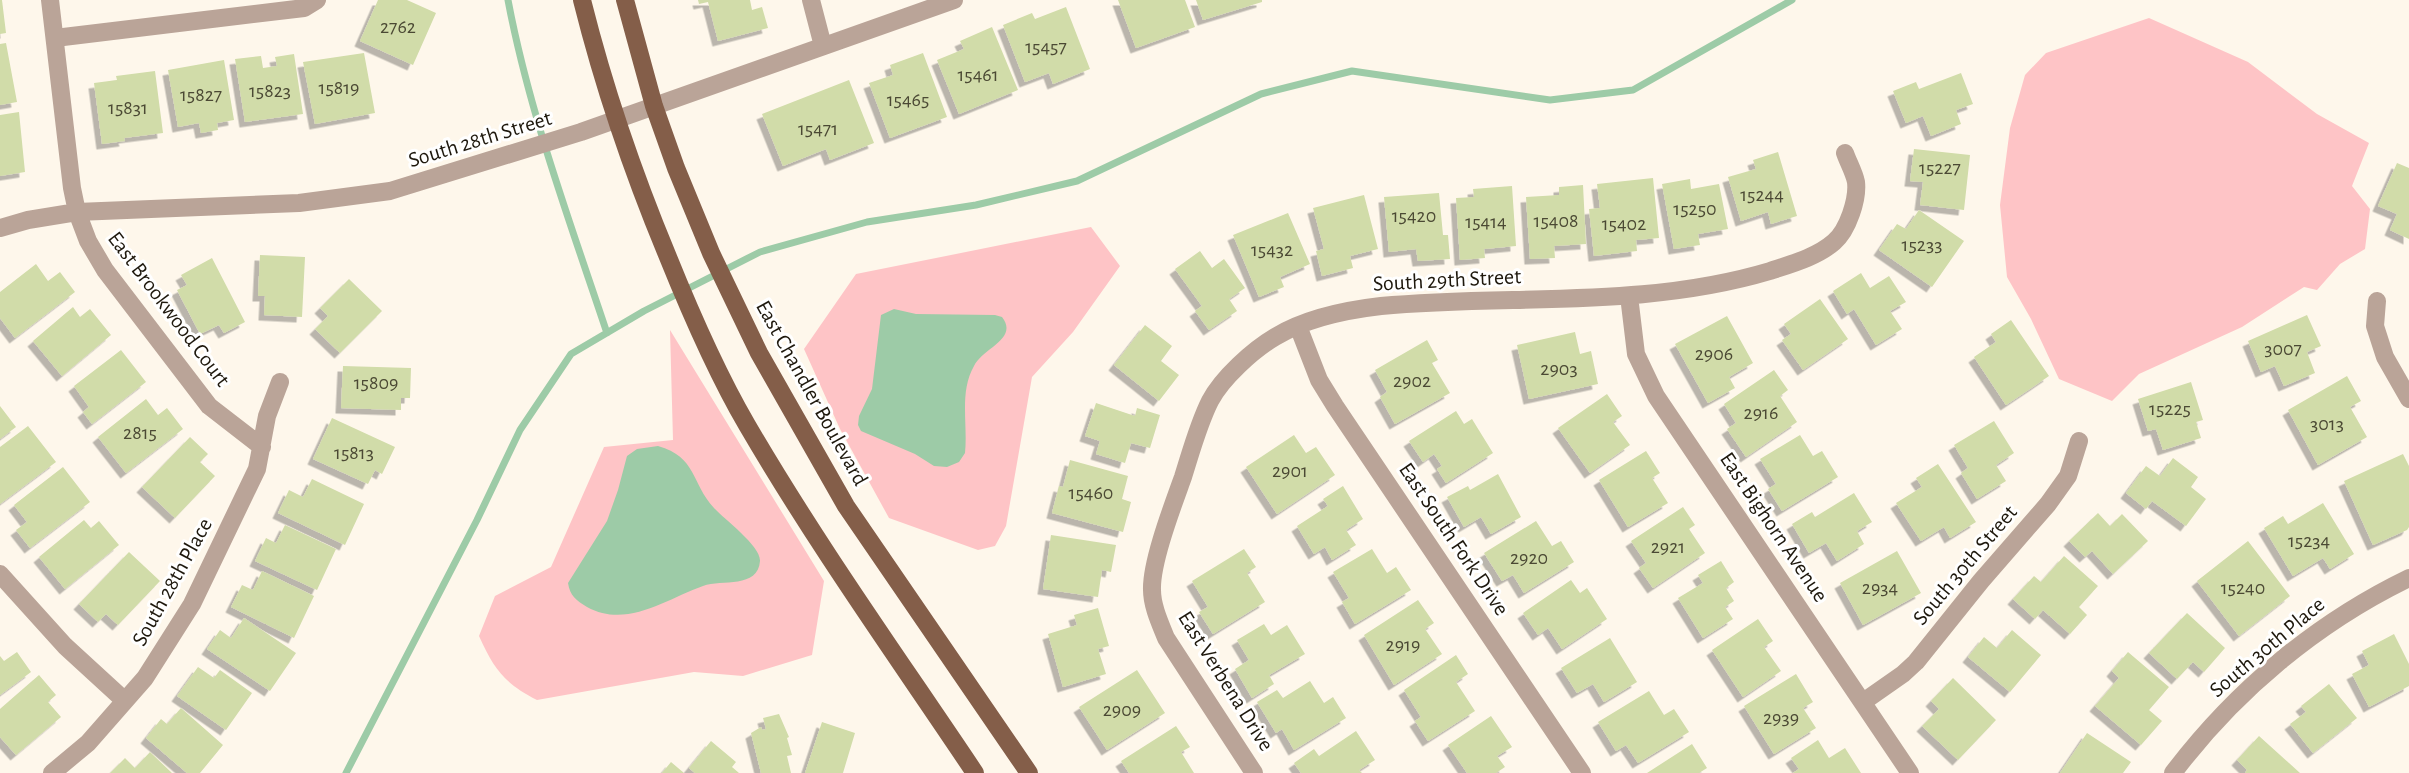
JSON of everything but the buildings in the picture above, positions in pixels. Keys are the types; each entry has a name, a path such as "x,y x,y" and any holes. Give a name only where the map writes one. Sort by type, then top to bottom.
{"main road":[{"path":"582,0 615,119 695,322 746,423 801,513 975,773"},
{"name":"East Chandler Boulevard","path":"625,0 654,106 676,168 711,253 780,391 846,506 1029,773"}],"street":[{"name":"East Brookwood Court","path":"50,0 72,188 77,212 88,241 105,270 209,405 262,447"},
{"path":"55,38 304,8 317,0"},
{"path":"811,0 824,46"},
{"name":"South 28th Street","path":"0,228 28,220 77,212 299,203 390,191 565,137 954,0"},
{"name":"South 29th Street","path":"1156,614 1152,589 1156,562 1211,399 1252,352 1298,326 1357,309 1629,296 1713,285 1792,264 1819,252 1836,241 1850,219 1856,182 1845,153"},
{"name":"East Bighorn Avenue","path":"1629,296 1636,354 1656,396 1911,773"},
{"path":"2377,301 2374,326 2385,357 2409,399"},
{"name":"East South Fork Drive","path":"1298,326 1319,380 1335,406 1582,773"},
{"name":"South 28th Place","path":"52,773 88,743 145,678 192,604 257,469 267,416 280,382"},
{"name":"South 30th Street","path":"1863,702 1916,662 1981,581 2049,504 2068,476 2079,441"},
{"path":"0,574 65,646 125,701"},
{"name":"South 30th Place","path":"2173,773 2192,748 2248,688 2316,632 2350,610 2409,578"},
{"name":"East Verbena Drive","path":"1156,614 1166,638 1183,666 1254,773"}],"shaded area":[{"path":"2149,18 2248,62 2317,114 2369,143 2352,186 2370,209 2365,249 2340,264 2317,290 2304,287 2242,327 2139,374 2112,401 2059,379 2031,319 2007,277 2000,205 2010,128 2025,75 2046,53"},
{"path":"1091,227 1120,266 1073,332 1032,377 1006,526 995,546 978,550 889,518 840,429 804,349 856,274"},
{"path":"894,309 916,314 995,315 1002,317 1006,325 1003,337 978,360 969,376 965,397 965,453 959,462 947,467 934,466 915,454 861,431 858,425 859,416 872,389 881,315"},
{"path":"670,330 824,581 812,655 743,676 694,672 537,700 501,674 479,636 495,596 551,567 604,447 673,440"},
{"path":"658,446 671,451 687,464 714,508 755,548 760,561 758,570 746,579 703,586 646,610 617,615 602,613 577,600 570,591 568,583 607,521 627,456 637,449"}],"waterway":[{"path":"508,0 539,126 607,333"},
{"path":"346,773 477,520 520,430 571,354 644,311 760,252 867,222 976,205 1077,181 1261,94 1352,71 1550,100 1633,90 1792,0"}]}
